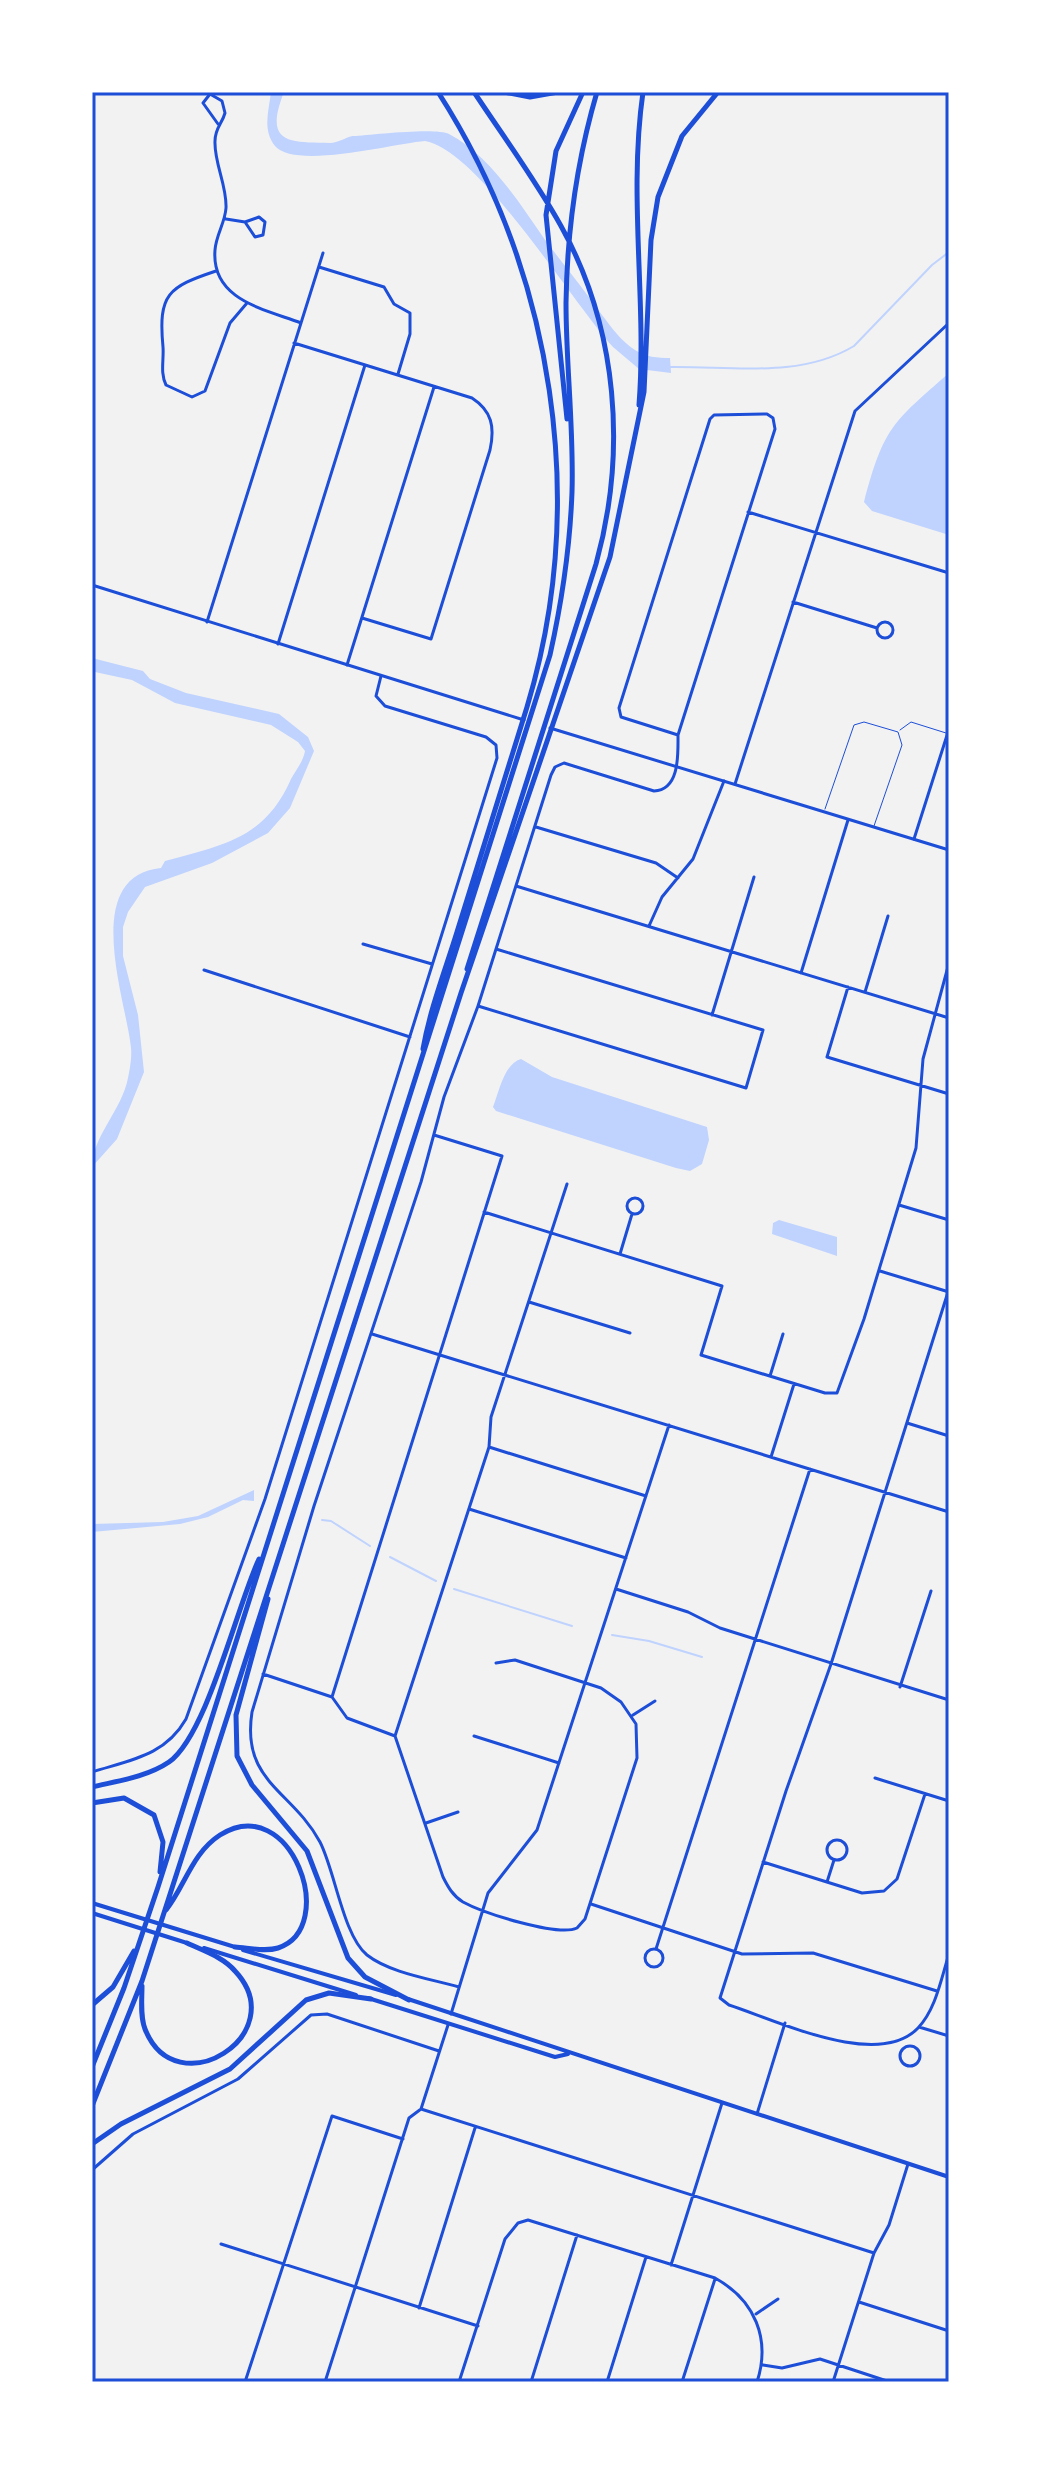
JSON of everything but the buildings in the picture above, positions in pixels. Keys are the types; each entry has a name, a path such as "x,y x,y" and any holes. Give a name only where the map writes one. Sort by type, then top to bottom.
{"highway":[{"path":"421,1065 426,1034 528,704 554,573 556,442 543,351 530,297 504,216 438,92"},
{"path":"92,2106 142,1981 461,993 603,539 614,459 609,367 596,312 561,226 474,92"},
{"path":"504,92 530,97 558,92"},
{"path":"572,460 547,235 549,190 562,133 583,92"},
{"path":"92,2067 158,1887 550,655 566,567 572,460 567,273 580,163 597,92"},
{"path":"643,92 634,196 643,378"},
{"path":"461,993 610,557 635,442 649,345 651,240 658,197 682,136 718,92"},
{"path":"92,1787 151,1771 170,1761 184,1747 268,1540"},
{"path":"274,1572 263,1624 236,1715 237,1756 252,1785 307,1851 348,1958 365,1977 409,2000"},
{"path":"92,1803 124,1798 154,1815 163,1842 158,1887"},
{"path":"163,1914 196,1859 213,1840 223,1833 246,1827 275,1835 289,1847 298,1865 306,1907 303,1925 296,1936 277,1948 235,1947"},
{"path":"92,2005 119,1978 139,1943"},
{"path":"142,1981 144,2028 161,2051 178,2061 197,2063 216,2059 231,2050 250,2017 247,1990 238,1973 222,1960 187,1943"},
{"path":"92,2144 121,2124 230,2069 306,2000 329,1993 371,1999"}],"main road":[{"path":"92,1903 409,2000 949,2177"},
{"path":"92,1913 555,2057 568,2054"},
{"path":"448,2024 451,2014"}],"street":[{"path":"218,124 203,103 210,94 219,97 224,107 215,149 225,196 224,218 216,245 216,271 227,290 247,303 301,323"},
{"path":"224,218 245,222 259,217 265,222 263,235 255,237 245,222"},
{"path":"207,622 323,253"},
{"path":"319,267 384,287 394,304 410,313 410,334 398,374"},
{"path":"216,271 174,287 161,315 163,380 178,393 197,396 208,386 233,317 247,303"},
{"path":"735,784 855,411 949,323"},
{"path":"294,343 472,398 489,414 493,430 490,450 431,639 362,618"},
{"path":"278,644 365,365"},
{"path":"347,665 435,386"},
{"path":"459,1987 382,1963 360,1948 318,1838 267,1781 252,1753 250,1724 314,1506 372,1334 444,1097 478,1006 535,826 558,765 576,766 659,791 668,786 676,766 678,735 775,429 773,418 764,413 712,416 618,712 626,719 678,735"},
{"path":"748,512 949,573"},
{"path":"92,585 949,850"},
{"path":"792,602 877,628 882,638 890,637 893,632 887,622 877,628"},
{"path":"92,1772 156,1753 169,1743 186,1719 265,1499 498,750 486,737 385,706 376,696 381,676"},
{"path":"914,839 948,731"},
{"path":"649,926 658,903 693,859 724,781"},
{"path":"801,973 848,819"},
{"path":"535,826 656,863 678,878"},
{"path":"712,1015 754,877"},
{"path":"516,886 949,1018"},
{"path":"865,992 888,916"},
{"path":"363,944 432,964"},
{"path":"478,1006 746,1088 763,1030 496,949"},
{"path":"484,1212 722,1286 701,1355 794,1384 837,1393 879,1270 918,1135 923,1059 949,963"},
{"path":"204,970 410,1037"},
{"path":"848,987 827,1057 949,1094"},
{"path":"332,1697 502,1156 434,1135"},
{"path":"496,1663 515,1660 585,1683 615,1696 633,1715 639,1740 637,1758 590,1904 582,1924 573,1930 557,1931 483,1909 460,1900 448,1888 395,1736 489,1447 491,1417 567,1184"},
{"path":"620,1254 632,1214 628,1203 639,1199 643,1208 632,1214"},
{"path":"898,1205 949,1220"},
{"path":"879,1270 949,1292 831,1664 734,1950 721,2001 866,2047 902,2040 919,2027 937,1991 949,1954"},
{"path":"529,1302 630,1333"},
{"path":"372,1334 949,1512"},
{"path":"770,1376 783,1334"},
{"path":"771,1457 794,1384"},
{"path":"906,1423 949,1436"},
{"path":"451,2014 483,1909 499,1875 532,1840 669,1425"},
{"path":"489,1447 646,1496"},
{"path":"656,1949 810,1469"},
{"path":"468,1509 626,1558"},
{"path":"616,1589 688,1612 714,1626 755,1640 949,1700"},
{"path":"900,1687 931,1591"},
{"path":"263,1674 332,1697 347,1718 395,1736"},
{"path":"633,1715 655,1701"},
{"path":"474,1736 559,1763"},
{"path":"875,1778 949,1801"},
{"path":"763,1862 862,1893 884,1891 897,1879 925,1794"},
{"path":"426,1823 458,1812"},
{"path":"833,1840 840,1840 847,1846 847,1853 840,1860 834,1860 827,1849 833,1840"},
{"path":"827,1882 834,1860"},
{"path":"590,1904 734,1950 760,1956 793,1951 813,1953 937,1991"},
{"path":"656,1949 663,1958 653,1967 645,1962 644,1956 647,1951 656,1949"},
{"path":"92,2170 133,2134 238,2079 311,2015 327,2014 439,2051"},
{"path":"757,2114 785,2023"},
{"path":"325,2382 409,2118 421,2109 448,2024"},
{"path":"919,2027 949,2036"},
{"path":"902,2040 906,2047 918,2050 920,2056 915,2064 906,2065 901,2061 901,2051 906,2047"},
{"path":"671,2265 722,2103"},
{"path":"421,2109 874,2253"},
{"path":"245,2382 332,2116 403,2139"},
{"path":"419,2308 476,2127"},
{"path":"833,2382 874,2253 889,2225 908,2164"},
{"path":"459,2382 505,2239 518,2223 528,2220 715,2278 733,2290 756,2314 763,2365 757,2382"},
{"path":"531,2382 577,2235"},
{"path":"221,2244 478,2326"},
{"path":"607,2382 646,2257"},
{"path":"682,2382 715,2278"},
{"path":"756,2314 778,2299"},
{"path":"859,2302 949,2331"},
{"path":"763,2365 782,2368 820,2359 890,2382"}],"lane":[{"path":"824,812 854,725 864,722 898,732"},
{"path":"898,732 911,722 948,731"},
{"path":"874,827 902,745 898,732"}],"water":[{"path":"271,92 284,92 277,122 284,137 292,140 330,143 353,136 431,131 449,134 464,143 502,180 617,334 639,352 652,357 670,358 671,373 639,369 613,347 497,198 447,151 425,141 324,155 286,153 275,146 269,133 267,120"},
{"path":"949,373 949,535 872,511 864,502 878,457 893,428 914,404"},
{"path":"92,658 143,671 150,679 186,693 279,714 308,737 314,751 290,808 268,833 212,863 145,887 128,912 123,927 123,956 138,1015 144,1072 117,1139 92,1167 97,1145 125,1090 131,1063 114,944 114,917 121,893 136,876 161,868 165,861 223,844 255,827 280,799 305,751 298,742 271,725 175,703 132,680 95,672"},
{"path":"521,1059 552,1077 707,1127 709,1140 702,1164 690,1171 676,1168 496,1111 493,1107 503,1079 510,1066"},
{"path":"779,1220 837,1237 837,1256 772,1234 773,1223"},
{"path":"254,1490 254,1501 243,1500 208,1517 180,1524 92,1532 92,1524 163,1522 198,1516"}],"waterway":[{"path":"670,367 788,367 833,356 854,346 932,265 949,252"},
{"path":"322,1520 331,1521 370,1546"},
{"path":"390,1557 436,1581"},
{"path":"454,1589 572,1626"},
{"path":"612,1635 649,1641 702,1657"}]}
